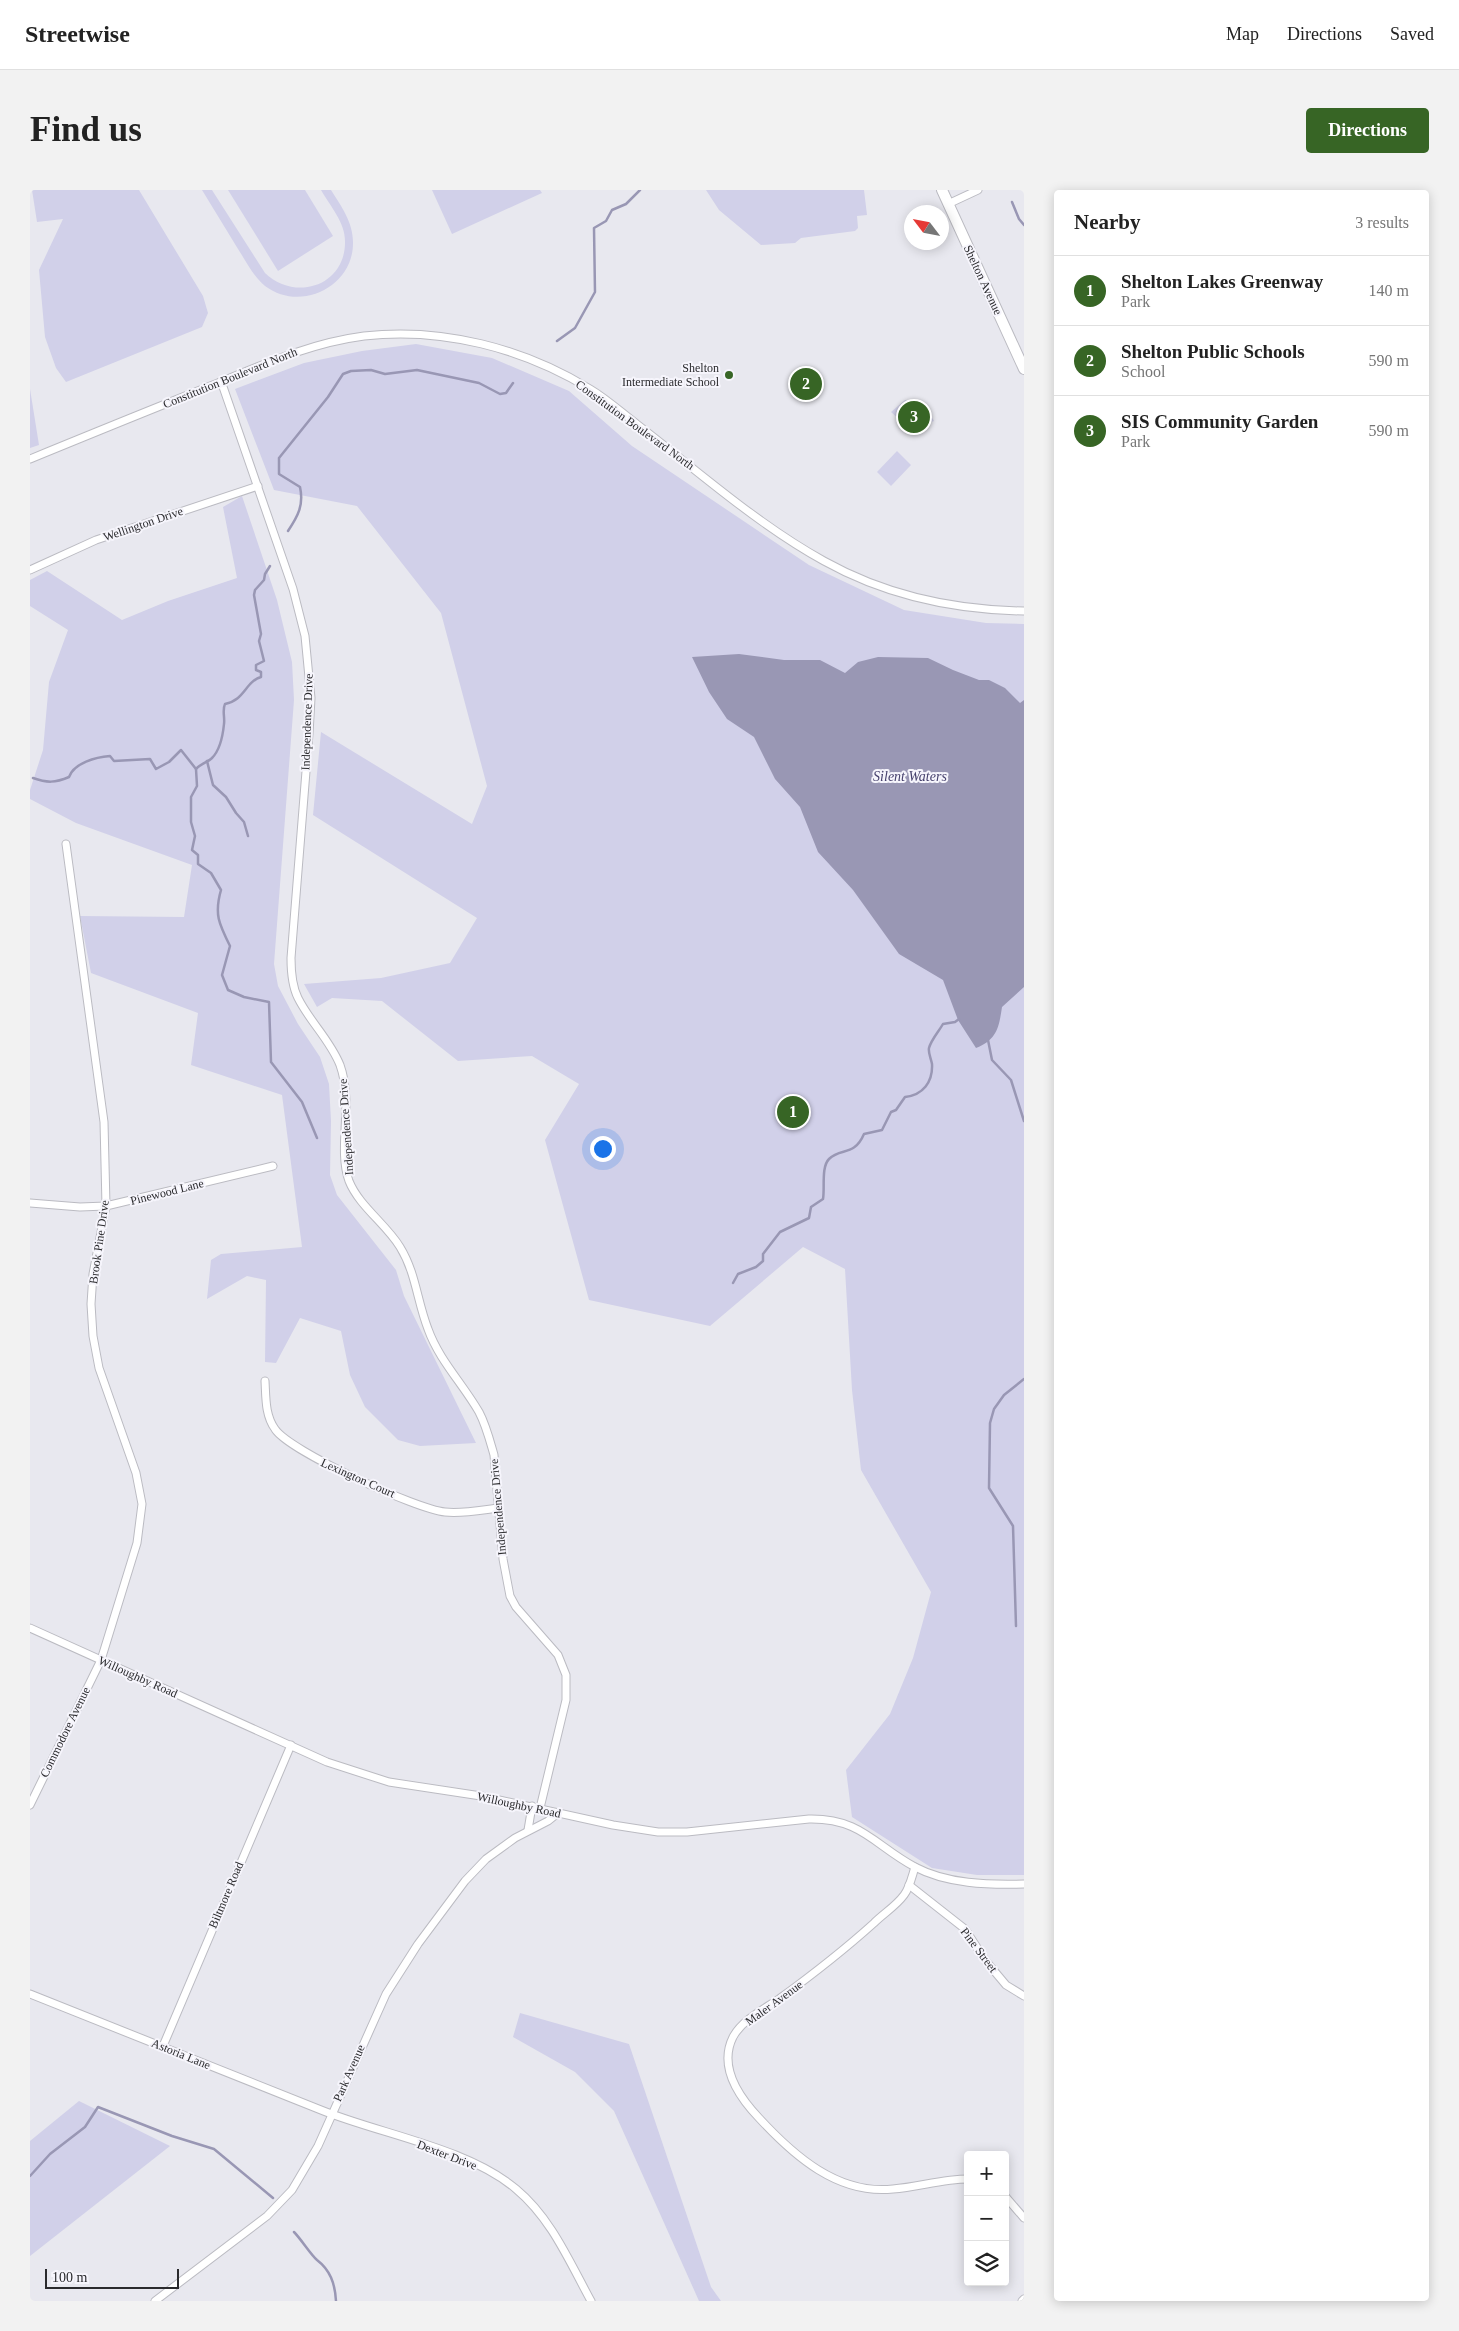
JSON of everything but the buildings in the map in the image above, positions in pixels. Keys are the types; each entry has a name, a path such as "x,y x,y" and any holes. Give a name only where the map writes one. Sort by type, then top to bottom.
{"main road":[{"name":"Shelton Avenue","path":"942,190 1024,370"}],"street":[{"path":"948,204 978,190"},
{"name":"Constitution Boulevard North","path":"30,459 288,354 313,346 364,336 430,336 469,341 503,349 544,364 591,390 755,514 824,561 894,591 933,602 970,608 1024,611"},
{"name":"Independence Drive","path":"221,381 293,589 305,636 310,677 309,734 291,958 293,985 298,999 332,1050 342,1073 347,1104 346,1158 349,1181 399,1245 408,1261 427,1328 434,1344 480,1415 494,1455 506,1581 510,1596 516,1607 558,1654 566,1675 566,1700 540,1808"},
{"name":"Wellington Drive","path":"30,570 96,540 258,486"},
{"name":"Brook Pine Drive","path":"66,844 104,1122 106,1206 93,1274 91,1304 93,1336 98,1368 136,1474 142,1504 137,1543 100,1660"},
{"name":"Pinewood Lane","path":"30,1203 80,1207 106,1206 273,1166"},
{"name":"Lexington Court","path":"265,1382 267,1412 275,1430 290,1443 316,1460 419,1505 445,1512 499,1508"},
{"name":"Willoughby Road","path":"30,1628 327,1762 376,1779 532,1806 558,1813 658,1832 694,1831 809,1819 829,1820 850,1824 865,1832 915,1867 944,1877 964,1881 1024,1884"},
{"name":"Commodore Avenue","path":"30,1805 100,1660"},
{"name":"Biltmore Road","path":"162,2046 291,1745"},
{"path":"528,1830 532,1806"},
{"name":"Park Avenue","path":"155,2301 247,2232 282,2201 309,2164 373,2020 399,1970 441,1912 476,1869 501,1847 528,1830 548,1821 558,1813"},
{"name":"Maler Avenue","path":"915,1867 904,1895 808,1978 738,2030 729,2051 729,2067 734,2086 773,2133 796,2154 840,2183 857,2188 891,2190 964,2180"},
{"name":"Pine Street","path":"909,1885 965,1928 985,1960 1006,1985 1024,1996"},
{"name":"Astoria Lane","path":"30,1994 332,2114"},
{"name":"Dexter Drive","path":"332,2114 460,2157 488,2171 515,2188 538,2210 555,2234 591,2301"},
{"path":"1009,2201 1024,2218"}],"shaded area":[{"path":"32,190 139,190 203,296 208,313 202,327 66,382 56,368 45,337 39,270 63,219 37,222"},
{"path":"202,190 212,190 265,273 277,282 290,287 304,287 317,285 328,279 337,269 343,256 345,241 343,227 321,190 331,190 346,214 351,228 353,242 351,258 345,271 323,291 309,296 294,297 279,294 265,286 257,278"},
{"path":"228,190 305,190 333,236 278,271"},
{"path":"432,190 540,190 542,193 452,234"},
{"path":"706,190 864,190 867,215 857,216 858,228 855,231 801,238 795,243 761,245 719,210"},
{"path":"416,344 492,358 569,391 632,446 809,565 904,610 986,623 1024,624 1024,1875 977,1875 932,1868 852,1817 846,1770 890,1714 913,1658 931,1592 861,1470 852,1390 845,1269 803,1247 710,1326 589,1300 545,1140 579,1084 532,1056 458,1061 382,1001 332,998 317,1007 304,984 381,978 450,963 477,918 313,815 321,732 472,824 487,786 441,613 357,506 274,490 235,389 304,363 362,351"},
{"path":"30,389 39,445 30,448"},
{"path":"905,400 923,403 934,421 925,424 917,435 891,412"},
{"path":"897,451 911,465 891,486 877,472"},
{"path":"242,496 277,600 292,662 294,700 274,964 278,986 298,1024 320,1057 329,1084 331,1121 330,1175 337,1195 396,1270 404,1296 476,1443 420,1446 398,1440 365,1407 350,1375 341,1331 300,1318 276,1363 265,1362 266,1280 247,1276 207,1299 211,1260 221,1254 302,1247 282,1095 191,1065 198,1013 91,973 80,916 184,917 192,865 76,823 30,799 30,790 43,750 49,682 68,630 30,606 30,580 47,571 122,620 168,601 237,578 223,507"},
{"path":"520,2013 629,2044 711,2287 721,2301 699,2301 614,2111 575,2072 513,2037"},
{"path":"79,2101 170,2146 30,2256 30,2141"}],"water":[{"name":"Silent Waters","path":"739,654 784,660 820,660 845,673 858,662 878,657 928,658 979,680 989,680 1005,688 1020,703 1024,700 1024,987 1002,1007 996,1032 983,1045 976,1048 958,1020 943,980 899,954 853,890 818,852 800,807 775,779 754,737 727,719 709,692 692,657"}],"waterway":[{"path":"557,341 575,328 595,292 594,228 606,221 612,210 626,204 640,190"},
{"path":"1012,202 1019,219 1024,225"},
{"path":"288,531 301,505 301,493 300,487 279,474 279,458 328,397 343,374 351,371 371,370 385,374 417,370 479,383 500,394 506,393 513,383"},
{"path":"270,566 264,580 255,590 254,595 261,634 259,641 264,661 256,665 256,670 261,672 261,677 251,683 237,699 225,704 223,732 217,751 212,758 196,769 197,786 191,797 191,822 195,836 192,850 198,855 198,864 211,873 221,890 218,906 219,919 230,946 222,975 228,990 244,997 269,1002 271,1062 302,1102 317,1138"},
{"path":"33,778 51,782 59,780 69,777 80,764 110,756 114,761 150,759 156,769 169,762 181,750 196,769"},
{"path":"207,761 213,785 226,797 244,822 248,836"},
{"path":"733,1283 738,1274 756,1267 763,1261 763,1254 780,1232 809,1218 811,1207 823,1199 824,1172 829,1159 838,1153 852,1149 864,1134 882,1130 891,1112 896,1110 905,1097 917,1094 926,1086 932,1071 929,1054 931,1042 943,1024 955,1022 959,1019"},
{"path":"988,1040 992,1060 1011,1080 1024,1121"},
{"path":"1016,1626 1013,1526 989,1488 990,1423 994,1409 1004,1395 1024,1379"},
{"path":"30,2176 50,2154 85,2127 98,2107 172,2136 214,2149 273,2198"},
{"path":"294,2232 328,2273 333,2283 336,2301"}],"place":[{"name":"Shelton Intermediate School","path":"729,375"},
{"name":"Shelton Public Schools","path":"806,384"},
{"name":"SIS Community Garden","path":"914,417"},
{"name":"Shelton Lakes Greenway","path":"793,1112"}]}
